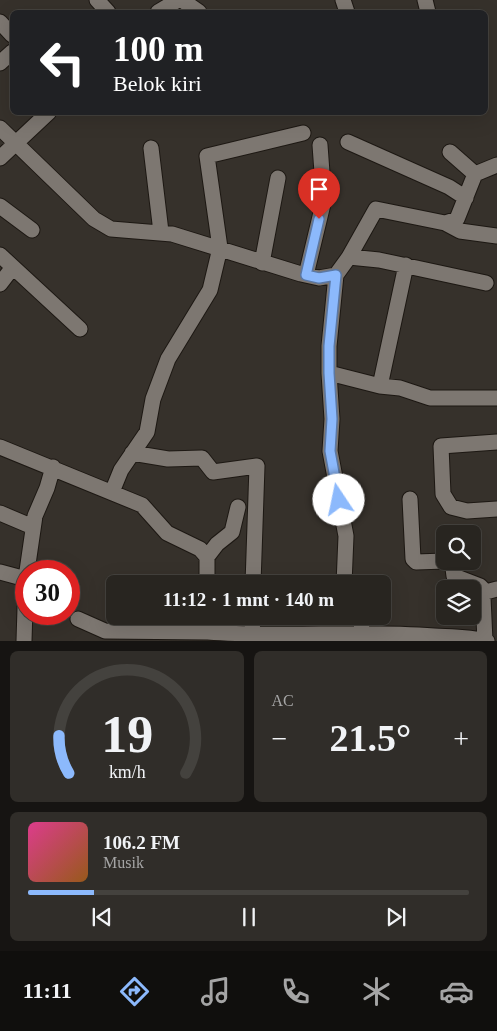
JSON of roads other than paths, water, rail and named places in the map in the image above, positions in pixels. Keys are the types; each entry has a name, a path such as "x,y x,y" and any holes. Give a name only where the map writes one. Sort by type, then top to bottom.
{"street":[{"path":"97,0 106,10"},
{"path":"161,10 178,0"},
{"path":"182,0 196,10"},
{"path":"0,22 10,33"},
{"path":"0,63 10,54"},
{"path":"0,158 46,115"},
{"path":"0,128 94,219 111,229 161,232 306,275 319,278 336,275"},
{"path":"112,492 121,470 147,432 153,399 168,359 210,290 220,248 206,156 303,133"},
{"path":"348,142 449,187 466,198"},
{"path":"306,275 324,200 320,145"},
{"path":"151,148 161,232"},
{"path":"450,152 474,174"},
{"path":"474,174 497,165"},
{"path":"445,223 457,219 474,174"},
{"path":"262,263 278,178"},
{"path":"0,206 32,230"},
{"path":"344,575 346,536 330,451 332,419 329,346 336,275 350,257 376,209 445,223 460,231 497,236"},
{"path":"0,255 80,330"},
{"path":"350,257 406,266 486,283"},
{"path":"380,386 406,266"},
{"path":"0,284 13,267"},
{"path":"329,373 380,386 400,388 430,398 497,398"},
{"path":"497,442 440,446 443,494 451,507 467,511 497,509"},
{"path":"0,447 53,467 142,506 167,533 200,549 207,557"},
{"path":"132,453 168,459 202,458 214,472 257,466 253,575"},
{"path":"28,560 34,516 48,488 53,467"},
{"path":"410,499 413,559 416,562 436,561"},
{"path":"207,575 207,557 217,544 232,532 238,507"},
{"path":"0,514 33,527"},
{"path":"80,620 105,631 208,632 226,637 252,634 279,638 291,633 319,638 362,634 486,641 483,597 491,590 454,576 453,570"},
{"path":"0,572 15,576"},
{"path":"24,641 25,625"},
{"path":"208,625 208,632"},
{"path":"252,625 252,634"},
{"path":"362,625 362,634"}]}
